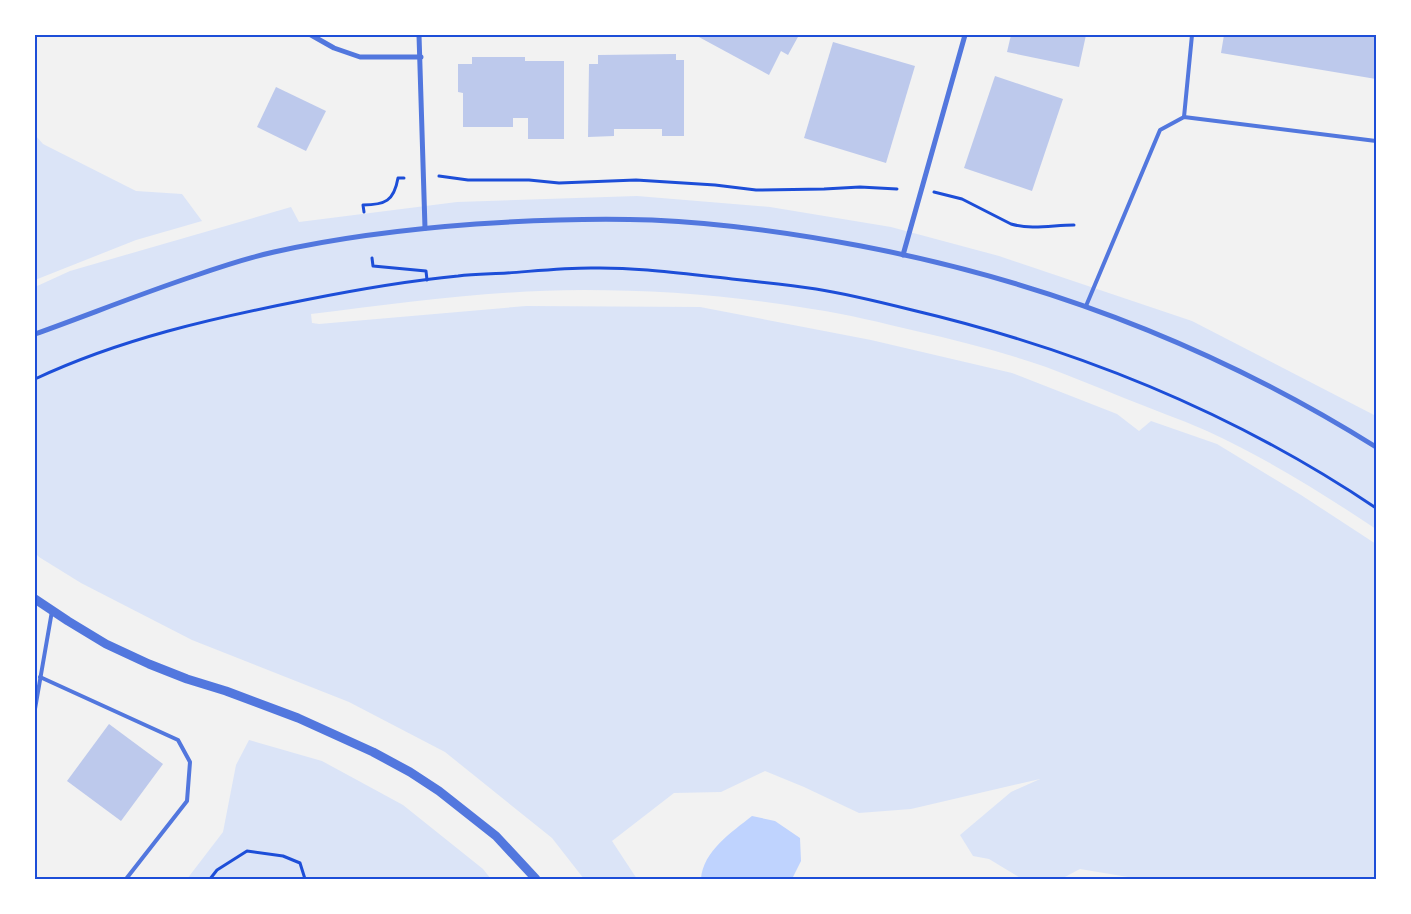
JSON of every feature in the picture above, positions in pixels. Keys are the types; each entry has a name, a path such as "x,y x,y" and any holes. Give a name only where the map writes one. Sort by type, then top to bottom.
{"street":[{"path":"311,35 334,48 360,57 420,57"},
{"path":"419,35 425,228"},
{"path":"903,254 965,35"},
{"path":"35,334 170,284 270,253 322,242 425,228 525,220 652,220 694,223 781,232 825,239 903,254 1007,280 1086,306 1187,346 1301,402 1376,447"},
{"path":"35,599 106,644 149,664 298,718 373,752 410,772 439,791 496,836 536,879"}],"lane":[{"path":"1184,117 1192,35"},
{"path":"1086,306 1160,130 1184,117 1376,141"},
{"path":"35,709 52,611"},
{"path":"40,677 178,740 190,762 187,801 126,879"}],"path":[{"path":"439,176 468,180 529,180 560,183 636,180 715,185 756,190 860,187 897,189"},
{"path":"364,212 363,205 377,205 391,198 396,189 398,178 404,178"},
{"path":"931,192 941,193 962,200 1018,226 1030,228 1074,225"},
{"path":"372,258 373,266 426,271 427,280"},
{"path":"35,379 88,356 152,335 266,307 369,288 459,276 586,268 661,272 818,289 862,298 946,318 1074,357 1174,396 1252,434 1293,456 1376,508"},
{"path":"210,879 217,870 247,851 282,856 300,864 305,879"}],"shaded area":[{"path":"35,135 43,144 136,191 182,194 202,221 136,240 35,280"},
{"path":"637,196 770,207 891,227 999,256 1192,321 1376,416 1376,529 1272,464 1229,441 1186,422 1014,356 838,313 784,304 698,295 584,290 516,292 311,314 312,323 319,324 526,306 700,307 871,340 1012,373 1117,414 1139,431 1151,421 1217,444 1301,495 1376,544 1376,879 1140,879 1080,869 1061,879 1022,879 989,859 973,856 960,835 1011,792 1040,779 911,809 859,813 765,771 721,792 674,793 612,841 637,879 584,879 552,838 445,752 349,702 192,640 81,583 35,553 35,287 70,271 291,207 299,222 457,202"},
{"path":"249,740 322,761 403,805 483,869 491,879 187,879 223,832 236,765"}],"water":[{"path":"752,816 775,821 800,838 801,861 792,879 701,879 703,869 713,851"}],"building":[{"path":"698,35 799,35 788,55 781,51 769,75"},
{"path":"1011,35 1086,35 1079,67 1007,52"},
{"path":"1224,35 1376,35 1376,79 1221,53"},
{"path":"833,42 915,66 886,163 804,138"},
{"path":"676,54 676,60 684,60 684,136 662,136 662,129 614,129 614,136 588,137 589,64 598,64 598,55"},
{"path":"472,57 525,57 525,61 564,61 564,139 528,139 528,118 513,118 513,127 463,127 463,93 458,92 458,64 472,64"},
{"path":"995,76 1063,99 1032,191 964,168"},
{"path":"276,87 326,111 306,151 257,127"},
{"path":"109,724 163,764 121,821 67,781"}]}
